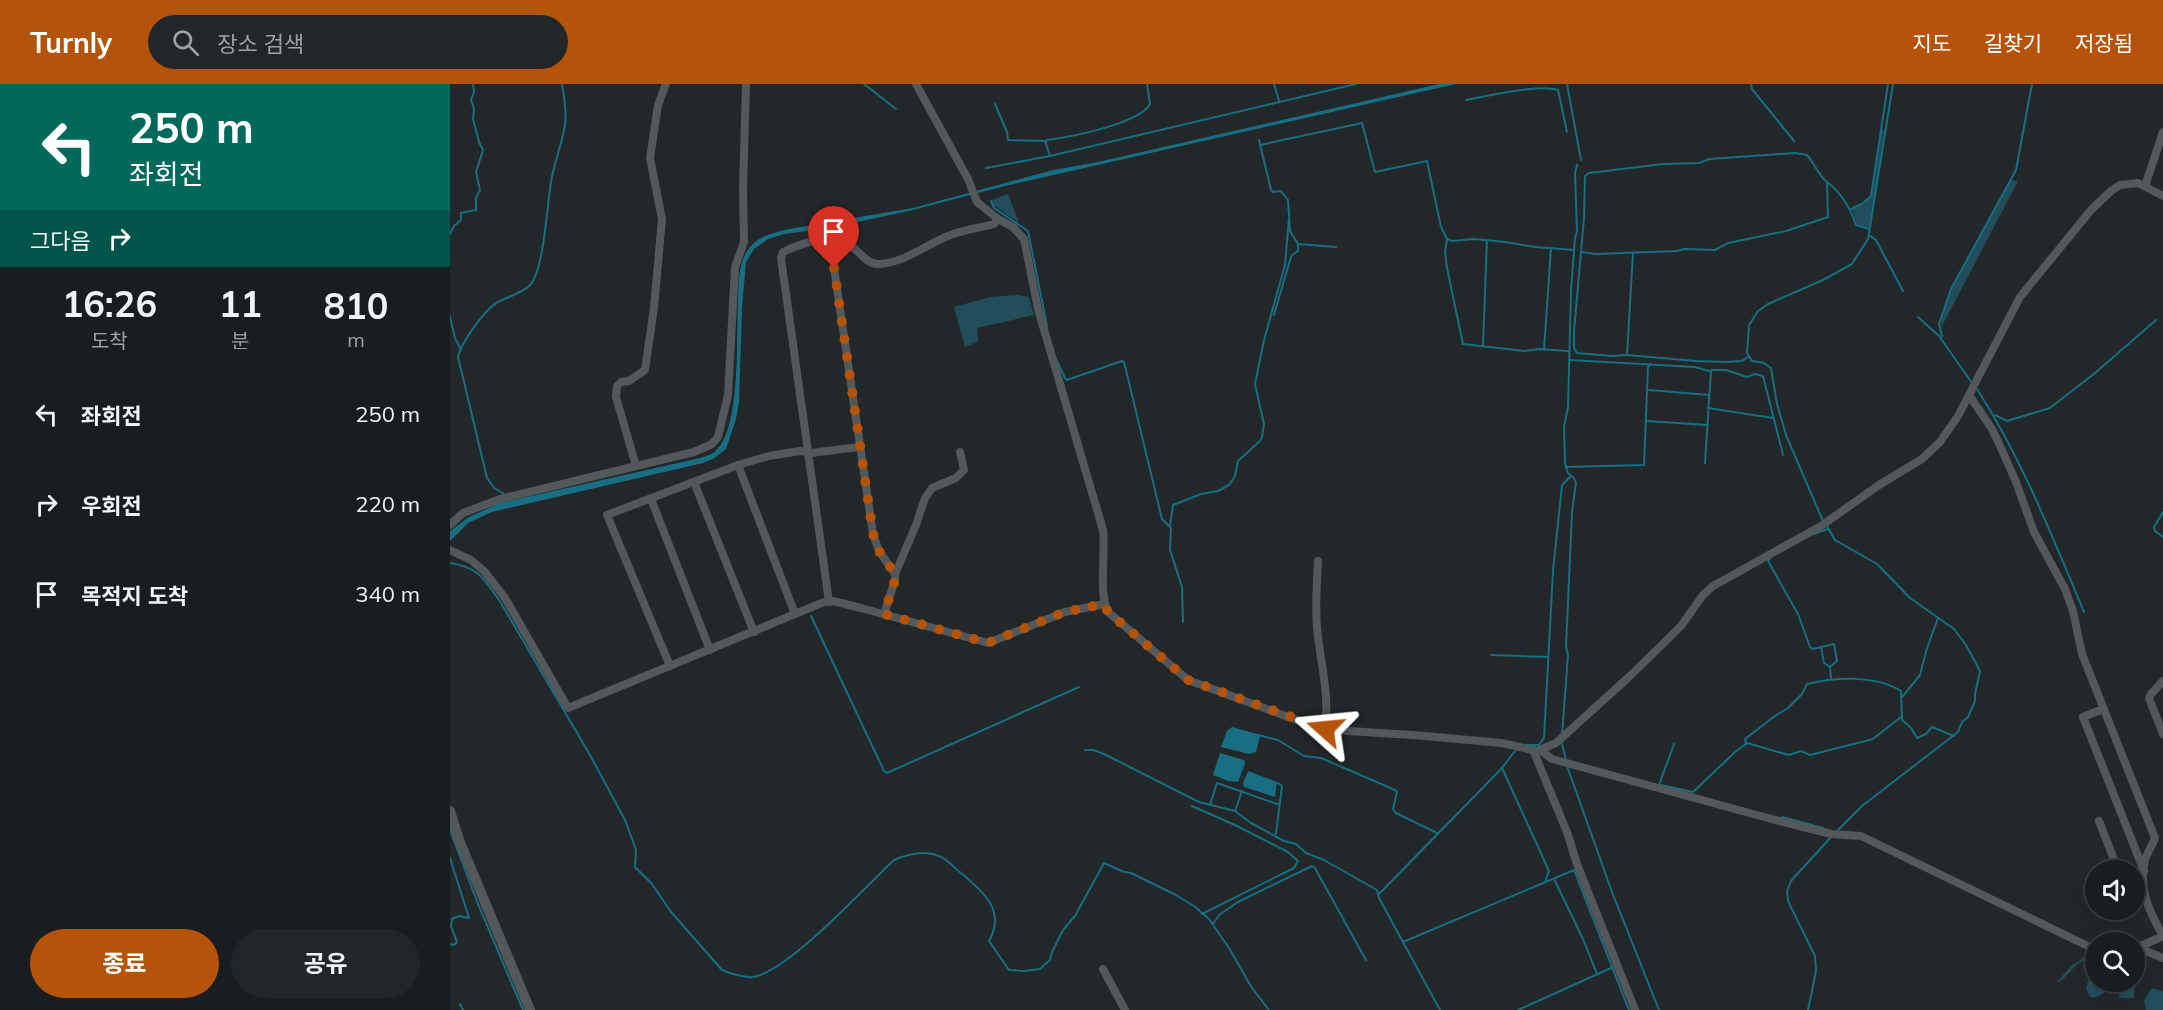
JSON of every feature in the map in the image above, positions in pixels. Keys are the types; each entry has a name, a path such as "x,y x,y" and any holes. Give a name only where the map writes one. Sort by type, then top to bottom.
{"street":[{"path":"636,466 616,397 617,386 621,382 630,381 645,370 649,346 662,219 650,158 658,105 666,84"},
{"path":"450,525 463,513 500,499 694,452 712,444 718,437 728,395 735,267 744,242 746,84"},
{"path":"916,84 977,202 1020,233 1027,246 1038,309 1103,530 1105,547 1102,596 1104,604 1108,612 1188,680 1325,729 1502,743 1536,750 1552,759 1764,817 1831,834 1861,837 2085,945"},
{"path":"2145,186 2163,132"},
{"path":"1536,750 1556,743 1630,676 1682,626 1703,595 1713,586 1821,526 1930,452 1947,434 2020,297 2072,232 2111,191 2128,184 2138,183 2163,196"},
{"path":"829,602 807,452 783,252 795,246 834,239 845,242 867,261 878,265 896,261 949,235 994,224 998,219"},
{"path":"834,239 834,268 873,534 879,551 895,574"},
{"path":"1969,395 1997,439 2034,531 2066,589 2082,654 2155,838 2145,860"},
{"path":"670,666 608,515 738,465 769,456 800,451 811,453 860,447"},
{"path":"884,614 895,574 925,498 932,488 956,478 964,470 960,452"},
{"path":"738,465 795,614"},
{"path":"694,482 754,632"},
{"path":"651,499 710,650"},
{"path":"450,550 471,560 484,571 505,598 568,708 829,602 884,614 988,643 1065,612 1104,604"},
{"path":"1318,561 1317,624 1327,703 1325,729"},
{"path":"2163,681 2149,698 2163,734"},
{"path":"2103,709 2083,717 2140,860"},
{"path":"1536,750 1577,864 1635,1010"},
{"path":"450,811 459,840 530,1010"},
{"path":"2099,821 2114,860"},
{"path":"2145,898 2148,909 2163,936 2145,944"},
{"path":"2145,950 2161,955"},
{"path":"1103,969 1125,1010"}],"shaded area":[{"path":"1439,84 1456,84 1005,186 913,210 768,239 754,249 746,262 739,402 726,449 703,463 492,512 468,523 450,541 450,531 469,517 500,503 713,453 722,442 729,426 733,406 741,264 747,251 764,236 789,229 913,208 1053,170 1098,162"},
{"path":"1882,130 1884,130 1874,206 1868,229 1857,224 1852,209 1864,204 1871,196"},
{"path":"2011,180 2018,181 1941,328 1942,315 1952,289"},
{"path":"1008,194 1019,223 993,205 992,200"},
{"path":"1017,295 1029,297 1034,315 977,328 978,342 965,347 954,307 990,297"},
{"path":"1232,727 1260,736 1256,752 1249,754 1221,747 1227,731"},
{"path":"1220,753 1244,760 1245,764 1238,782 1213,775"},
{"path":"1248,771 1277,782 1275,797 1244,787 1243,783"},
{"path":"2085,957 2085,964 2083,961 2056,983 2072,965"},
{"path":"2152,988 2163,991 2163,1010 2146,1010 2144,1000"},
{"path":"2088,992 2105,992 2094,998 2090,997"},
{"path":"2119,992 2134,992 2134,998 2119,996"}],"waterway":[{"path":"450,234 461,220 461,213 476,210 476,198 480,190 476,172 483,150 473,119 474,109 471,100 474,92 473,84"},
{"path":"504,497 503,493 494,488 487,478 458,357 480,319 498,302 519,293 530,285 535,277 542,252 552,175 565,125 562,84"},
{"path":"864,84 896,109"},
{"path":"1046,143 1047,140 1103,128 1132,118 1150,104 1147,84"},
{"path":"1274,84 1279,101"},
{"path":"986,168 1050,156 1356,84"},
{"path":"1567,84 1581,160"},
{"path":"1751,84 1752,89 1794,141"},
{"path":"1851,209 1871,196 1888,84"},
{"path":"1823,521 1786,435 1777,404 1771,368 1764,363 1752,361 1747,353 1749,325 1758,311 1768,304 1823,280 1852,264 1868,239 1893,84"},
{"path":"1941,339 1939,324 1951,289 2016,170 2032,84"},
{"path":"1466,100 1527,89 1558,90 1567,132"},
{"path":"995,104 1008,140 1045,141 1050,156"},
{"path":"1260,145 1362,123 1375,172 1427,161 1441,227 1447,239 1452,241 1474,239 1574,250"},
{"path":"1259,140 1271,190 1281,191 1288,200 1290,231 1298,244 1336,247"},
{"path":"1633,253 1627,355 1577,353 1574,348 1574,331 1584,218 1585,176 1589,173 1663,164 1699,163 1710,159 1795,153 1807,155 1821,176 1845,201 1856,225 1869,229"},
{"path":"1562,735 1568,655 1566,647 1572,512 1576,483 1568,473 1565,464 1564,427 1568,407 1571,291 1577,232 1575,173 1577,165"},
{"path":"1581,252 1596,254 1684,249 1715,250 1728,243 1786,231 1828,217 1827,183"},
{"path":"991,201 994,208 1028,231 1047,326"},
{"path":"1170,526 1173,505 1201,494 1218,491 1229,485 1235,476 1238,461 1262,437 1264,424 1255,384 1264,340 1285,265 1289,218"},
{"path":"1869,235 1876,240 1903,291"},
{"path":"1447,239 1445,252 1447,268 1463,344 1525,351 1539,349 1568,351"},
{"path":"1483,345 1487,240"},
{"path":"1274,315 1290,260 1292,255 1298,251 1298,244"},
{"path":"1544,350 1551,248"},
{"path":"450,317 455,338 461,350"},
{"path":"1918,317 1939,336 1972,383"},
{"path":"1995,415 2007,421 2050,408 2095,373 2156,320"},
{"path":"1627,355 1726,362 1742,361 1748,357"},
{"path":"1569,360 1695,367 1709,371"},
{"path":"1057,361 1067,380 1124,362 1162,519 1171,528 1170,550 1182,587 1183,622"},
{"path":"1566,467 1644,465 1648,367 1651,364"},
{"path":"1705,463 1711,370 1726,370 1747,377 1755,374 1763,376 1783,455"},
{"path":"1977,389 2022,470 2084,612"},
{"path":"1649,390 1709,395"},
{"path":"1708,408 1773,418"},
{"path":"1647,421 1707,425"},
{"path":"1525,745 1539,745 1544,738 1553,571 1562,485 1570,477"},
{"path":"2163,512 2154,527 2155,531 2163,537"},
{"path":"1827,526 1835,540 1877,564 1910,598 1954,629 1980,671 1975,701 1958,732 1862,806 1836,832"},
{"path":"1814,534 1828,529"},
{"path":"1770,559 1768,561 1798,614 1810,647 1813,649 1834,644 1837,661 1830,667 1831,678"},
{"path":"450,563 475,571 501,603 590,755 625,820 636,850 635,867 652,884 671,912 722,970 750,977 768,971 806,944 894,860 922,853 934,854 946,860 970,880 990,903 995,920 989,941 1009,970 1040,969 1050,960 1063,930 1075,916 1104,863 1174,894 1194,906 1209,919 1252,988 1269,1010"},
{"path":"811,616 884,771 887,773 1079,687"},
{"path":"1903,696 1920,675 1938,618"},
{"path":"1821,647 1824,663 1830,667"},
{"path":"1491,655 1548,657"},
{"path":"1746,744 1745,739 1788,708 1802,694 1807,684 1842,679 1880,682 1901,691 1902,720 1917,738 1926,734 1932,727 1954,736"},
{"path":"1661,785 1693,792 1747,743 1789,755 1801,751 1810,755 1873,739 1901,717"},
{"path":"1258,735 1278,740 1304,756 1321,758 1395,790 1397,792 1393,809 1396,813 1437,833"},
{"path":"1562,744 1566,760"},
{"path":"1659,785 1674,744"},
{"path":"1085,750 1094,750 1106,755 1199,802 1235,811 1251,823 1284,841 1296,844 1306,853 1324,860 1377,890 1379,898 1440,1010"},
{"path":"1379,894 1502,768 1515,751"},
{"path":"1567,766 1612,892 1659,1010"},
{"path":"1502,768 1549,871 1545,882"},
{"path":"1210,805 1217,783 1280,805"},
{"path":"1276,834 1282,786 1278,783"},
{"path":"1235,811 1242,791"},
{"path":"1192,806 1288,852 1298,861 1294,868 1202,914"},
{"path":"1782,817 1823,828"},
{"path":"450,830 478,904 523,1010"},
{"path":"1808,1010 1816,971 1815,956 1788,901 1787,891 1791,881 1832,836"},
{"path":"450,858 469,918 459,916 452,919 451,926 457,942 454,945 450,944"},
{"path":"1213,924 1219,915 1238,902 1312,866 1366,960"},
{"path":"1403,942 1574,870 1629,1010"},
{"path":"1554,879 1597,974"},
{"path":"1518,1010 1611,968"},
{"path":"460,1004 463,1010"}],"route":[{"path":"834,268 873,534 879,551 895,574 884,614 988,643 1065,612 1104,604 1108,612 1188,680 1325,729"}]}
